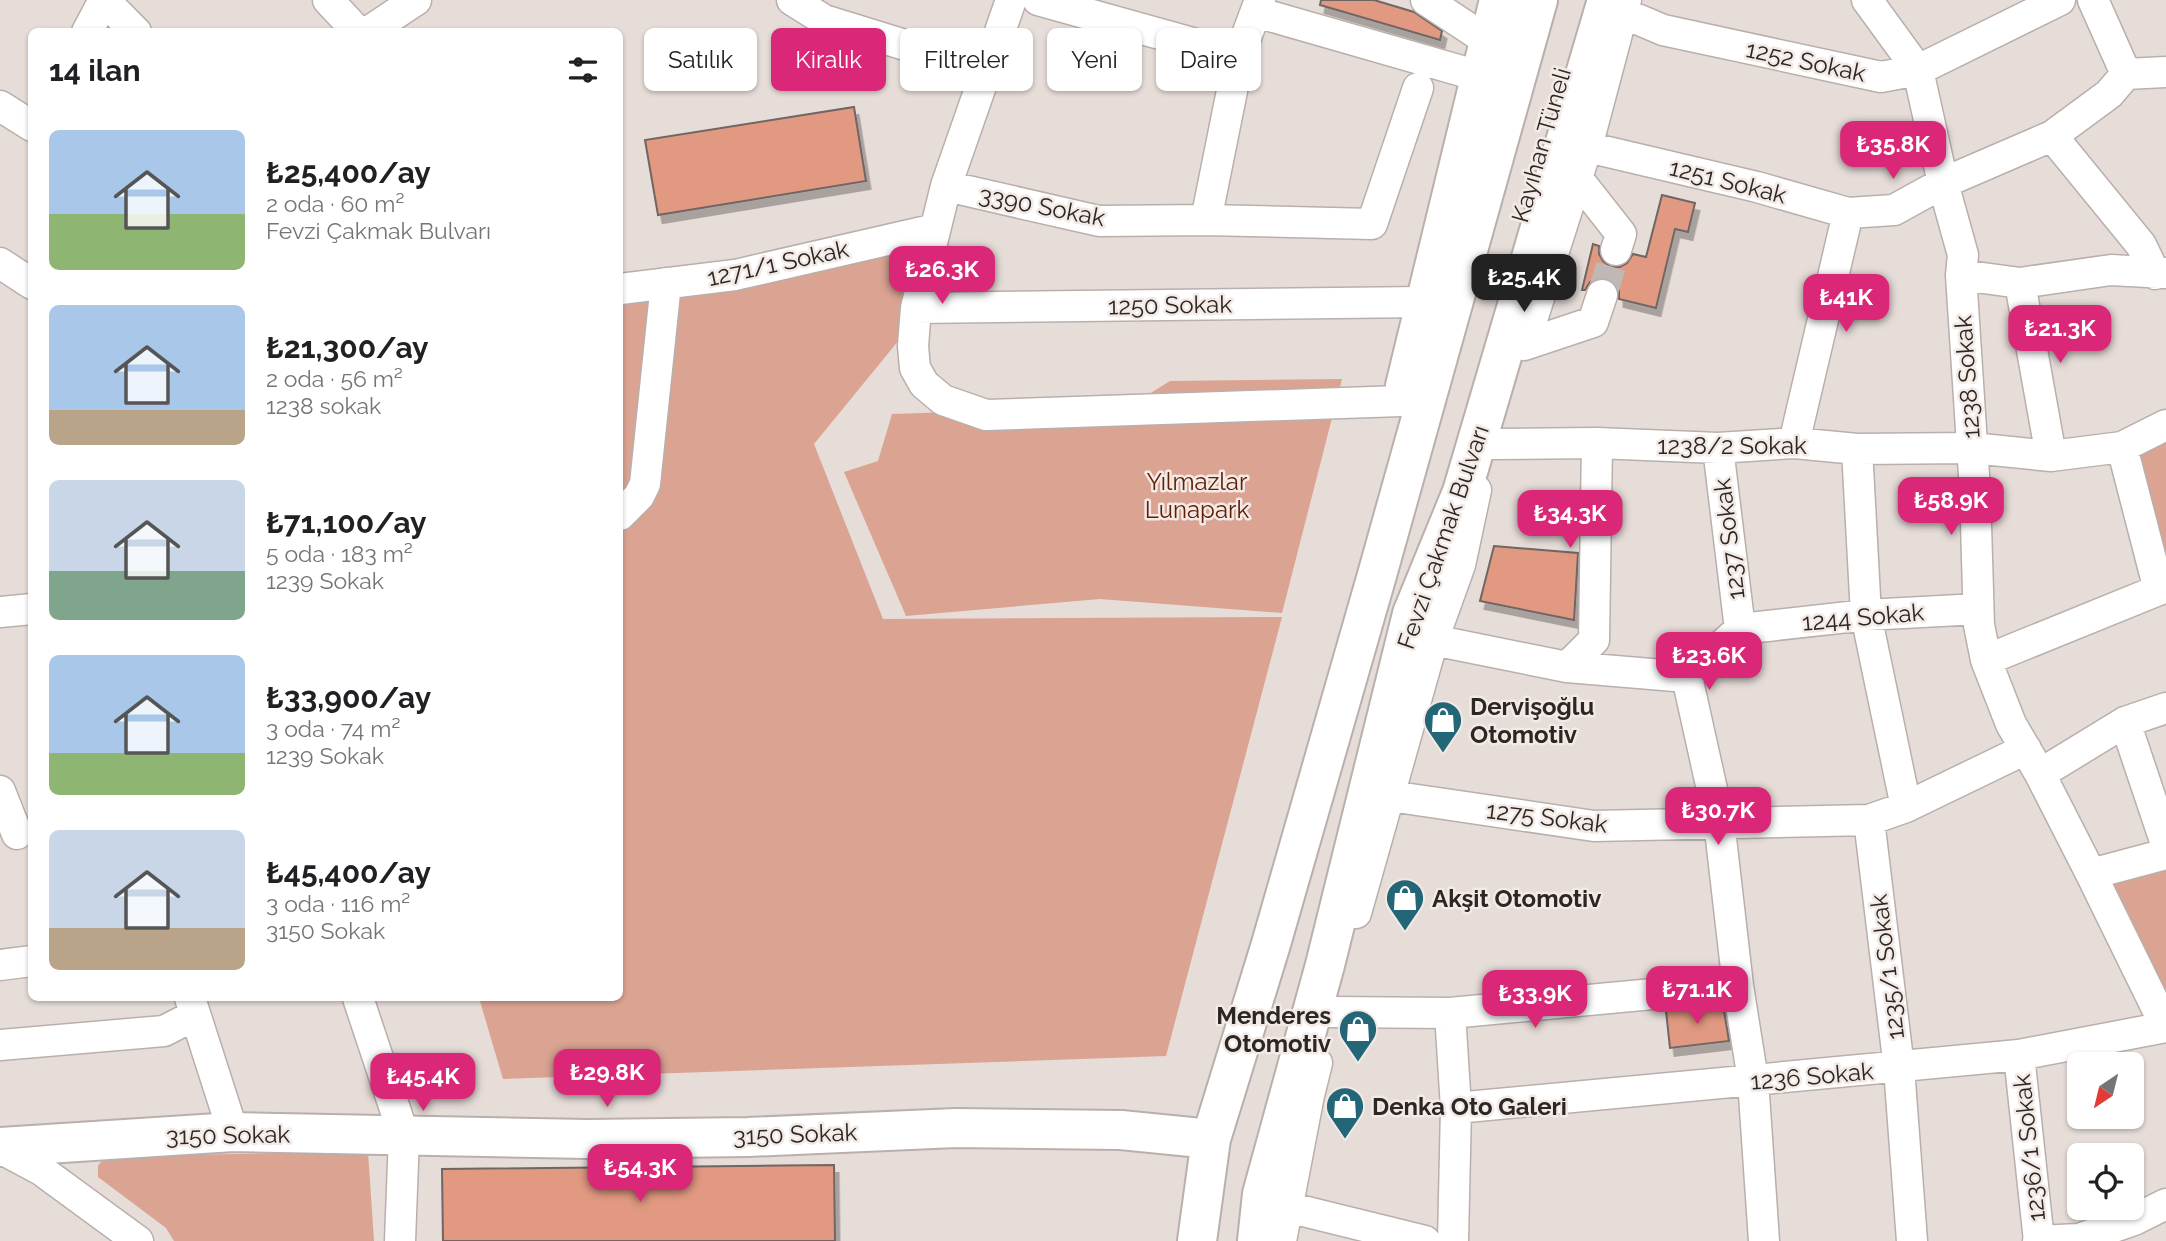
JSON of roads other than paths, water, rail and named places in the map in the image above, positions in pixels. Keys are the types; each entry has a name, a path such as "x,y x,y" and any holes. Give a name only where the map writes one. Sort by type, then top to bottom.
{"main road":[{"path":"1178,1241 1201,1137 1401,401 1423,302 1499,0"},
{"name":"Fevzi Çakmak Bulvarı","path":"1197,1241 1201,1137 1271,944 1538,0"},
{"name":"Kayıhan Tüneli","path":"1422,627 1439,498 1583,0"},
{"name":"Fevzi Çakmak Bulvarı","path":"1257,1241 1262,1194 1422,627 1462,492 1619,4"},
{"name":"3150 Sokak","path":"0,1147 233,1132 587,1139 748,1137 956,1128 1121,1130 1201,1137"}],"street":[{"path":"89,28 104,0 132,28"},
{"path":"328,0 354,28"},
{"path":"374,28 416,0"},
{"path":"792,0 828,10 900,37"},
{"path":"1001,28 1011,0"},
{"path":"1038,0 1156,33"},
{"path":"1426,0 1484,59"},
{"name":"1238 Sokak","path":"1867,0 1918,71 1943,183 1963,255 1961,275 1972,448 1978,609 1986,660 2011,724 2091,874 2166,1027"},
{"name":"1252 Sokak","path":"1619,4 1663,30 1881,77 1918,71 2060,0"},
{"path":"2092,0 2126,74 2166,72"},
{"path":"1281,1241 1309,1095 1390,796 1422,627 1460,565 1474,496 1587,147 1619,4"},
{"path":"1250,28 1258,6 1484,59"},
{"name":"1251 Sokak","path":"1587,147 1757,187 1848,213 1894,210 1943,183 2052,136 2109,94 2126,74"},
{"name":"3390 Sokak","path":"946,186 1099,221 1206,220 1372,225 1418,88"},
{"path":"979,91 946,186 916,308 915,369 924,384 943,400 986,415 1401,401"},
{"path":"1206,220 1232,91"},
{"path":"0,106 28,124"},
{"path":"2052,136 2141,245 2160,273"},
{"path":"1577,178 1621,234 1616,250"},
{"path":"1794,443 1848,213"},
{"name":"1271/1 Sokak","path":"623,289 735,275 935,229"},
{"path":"0,263 28,281"},
{"path":"1961,275 2020,282 2111,270 2160,273"},
{"path":"2020,282 2051,456"},
{"path":"623,512 639,496 645,484 666,284"},
{"path":"1524,345 1593,322 1602,295"},
{"name":"1250 Sokak","path":"916,308 1423,302"},
{"name":"1238/2 Sokak","path":"1493,444 1597,443 1718,448 1794,443 1857,449 1972,448 2051,456 2122,447 2166,425"},
{"path":"1567,667 1594,640 1597,443"},
{"path":"1986,660 2163,589 2122,447"},
{"name":"1237 Sokak","path":"1718,448 1740,629"},
{"path":"1857,449 1866,615 1906,807"},
{"path":"0,612 28,609"},
{"name":"1244 Sokak","path":"1740,629 1866,615 1978,609"},
{"path":"1422,627 1567,667 1687,677 1740,629"},
{"path":"1687,677 1719,821 1738,986 1754,1080 1764,1241"},
{"name":"1275 Sokak","path":"1390,796 1594,826 1719,821 1869,820 2033,762 2124,722 2166,708"},
{"path":"2124,722 2166,844"},
{"path":"0,791 16,834"},
{"name":"1235/1 Sokak","path":"1869,820 1899,1068 1912,1241"},
{"path":"2091,874 2166,854"},
{"path":"0,965 28,962"},
{"path":"1330,1012 1450,1013 1738,986"},
{"path":"359,1001 404,1136 400,1241"},
{"path":"0,1045 164,1031 193,1006 233,1132"},
{"path":"1450,1013 1455,1108 1453,1241"},
{"name":"1236 Sokak","path":"1455,1108 2019,1055 2166,1027"},
{"name":"1236/1 Sokak","path":"2019,1055 2039,1241"},
{"path":"0,1147 40,1170 138,1241"},
{"path":"2039,1241 2080,1240 2140,1230 2166,1203"},
{"path":"1287,1207 1425,1241"}],"tunnel":[{"path":"1602,295 1616,250"}],"place":[{"name":"Dervişoğlu Otomotiv","path":"1443,754"},
{"name":"Akşit Otomotiv","path":"1405,932"},
{"name":"Menderes Otomotiv","path":"1358,1063"},
{"name":"Denka Oto Galeri","path":"1345,1140"}],"park label":[{"name":"Yılmazlar Lunapark","path":"1197,495"}]}
